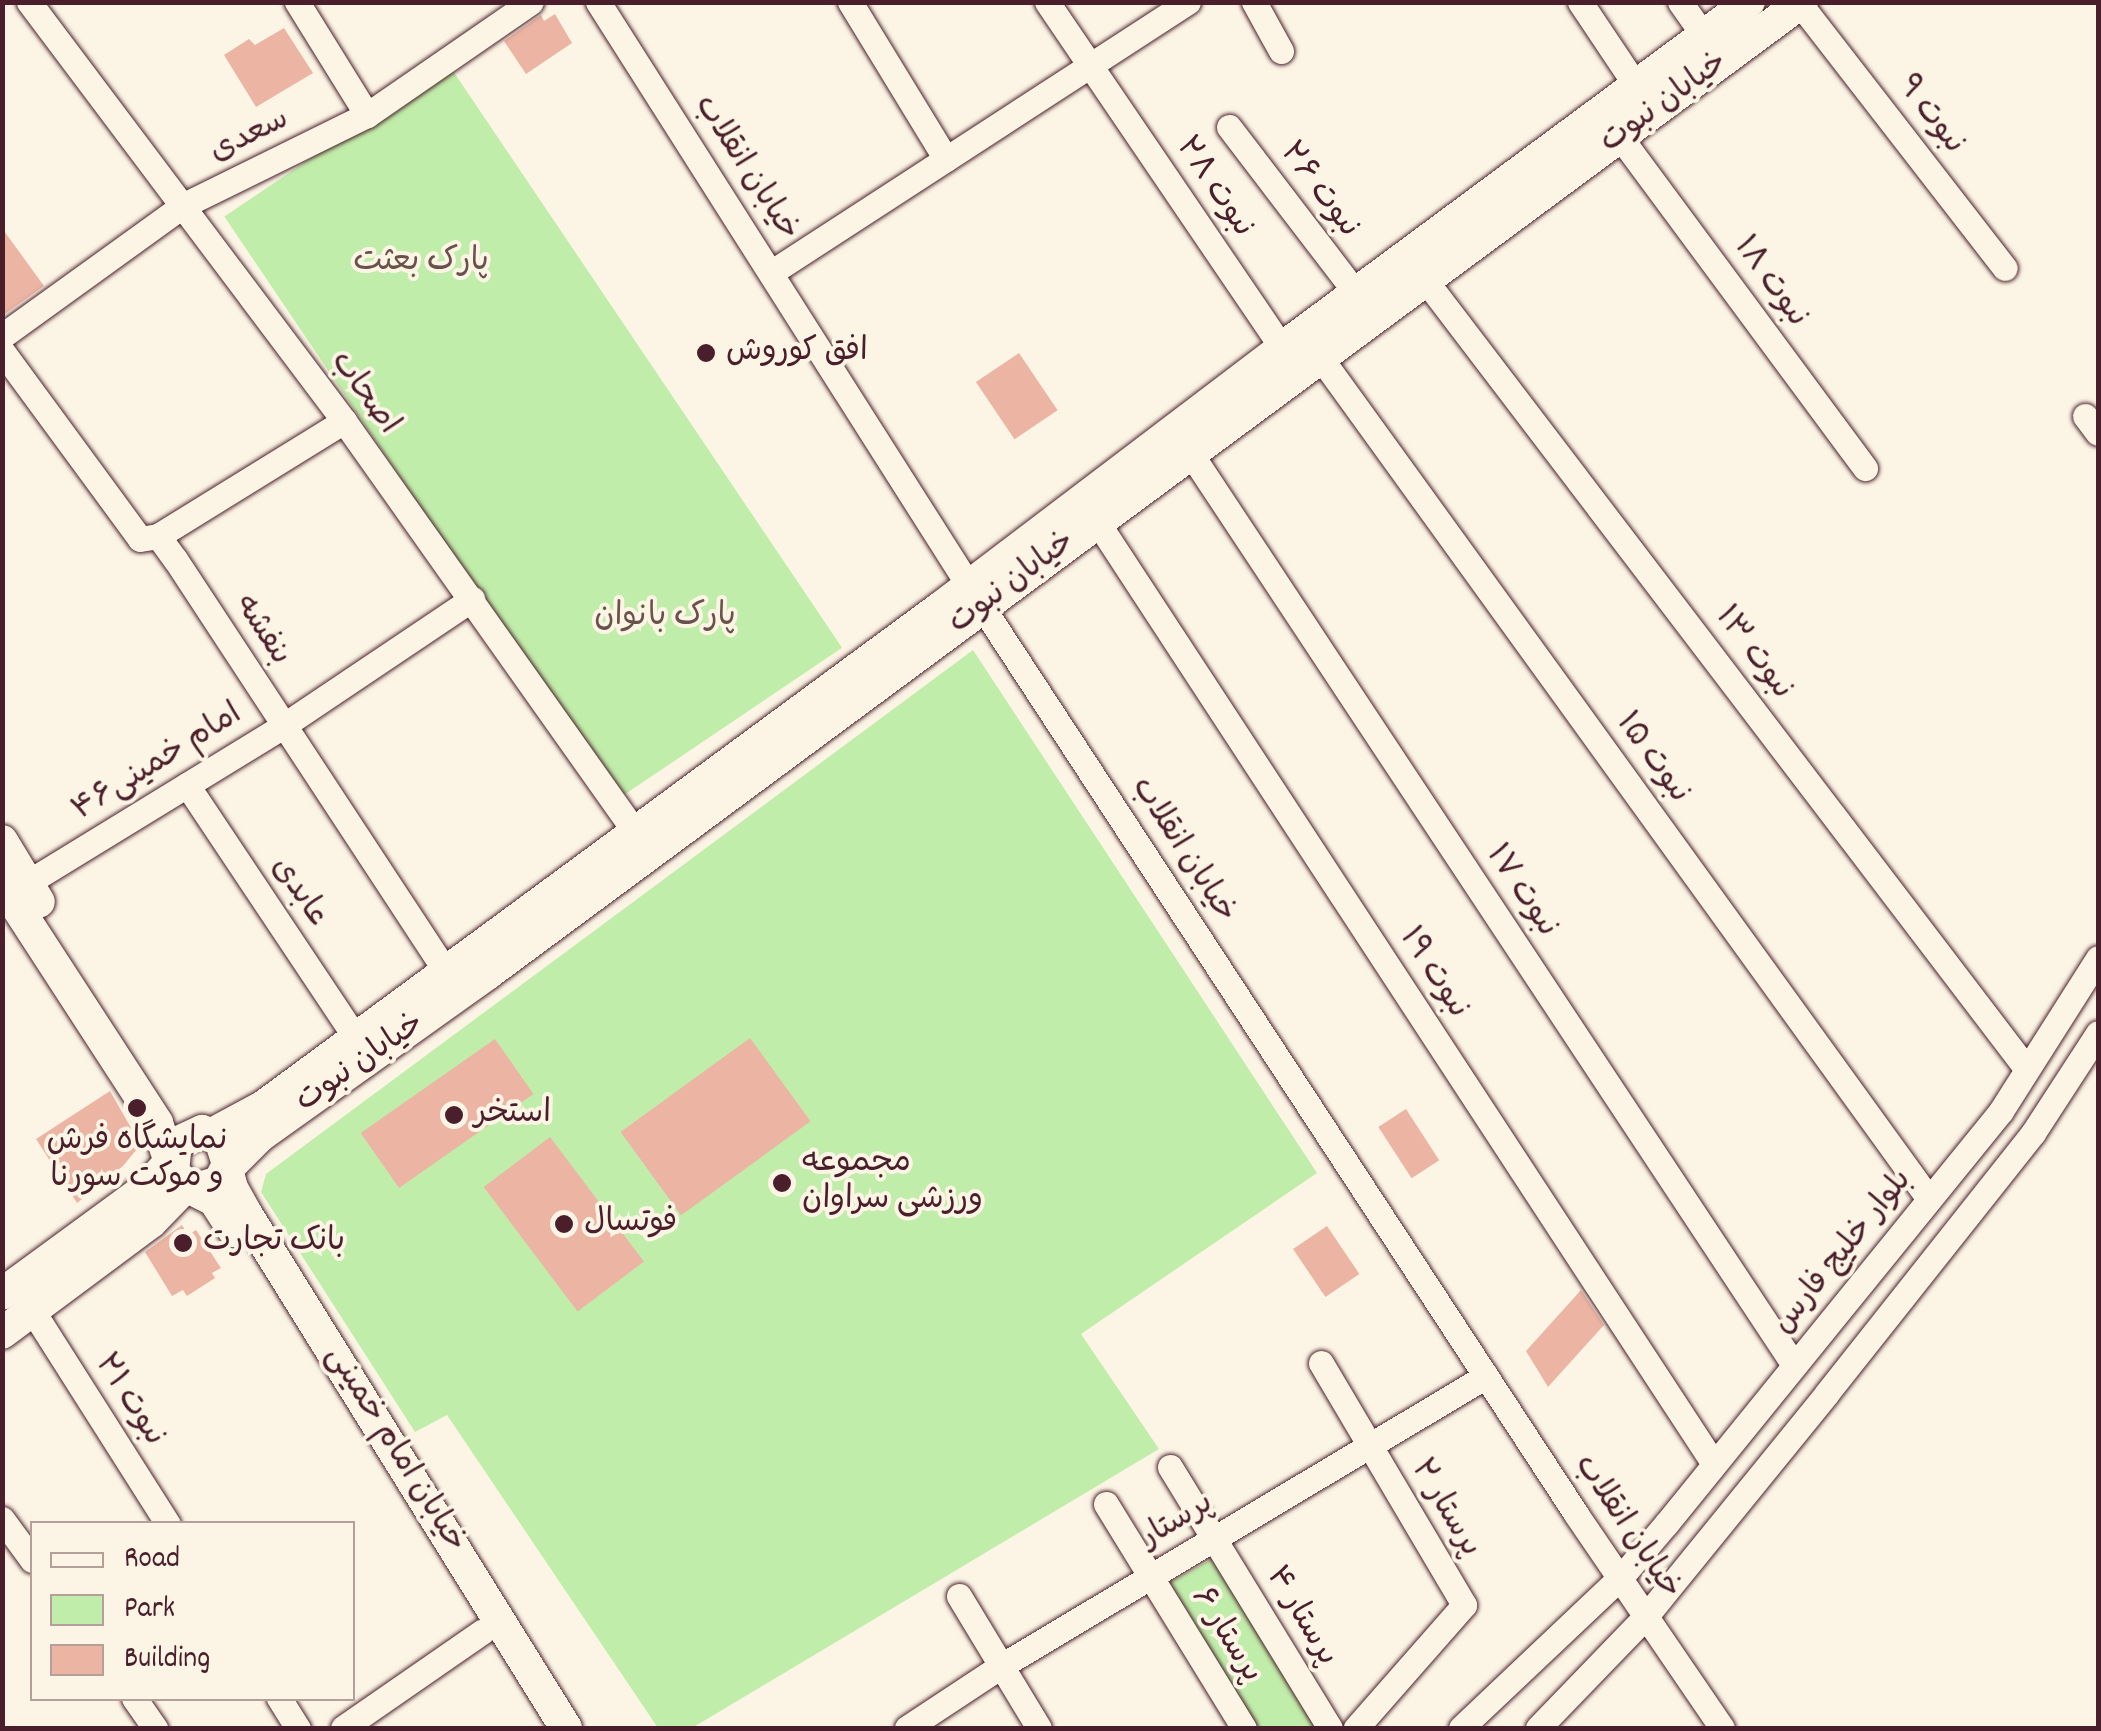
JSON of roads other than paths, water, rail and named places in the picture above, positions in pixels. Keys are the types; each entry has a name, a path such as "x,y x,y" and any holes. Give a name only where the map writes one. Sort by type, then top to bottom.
{"main road":[{"name":"خیابان نبوت","path":"227,1168 260,1136 643,843 1301,352 1426,280 1611,125 1637,87 1749,2"},
{"name":"خیابان نبوت","path":"977,596 1191,454 1301,352 1356,294 1801,3"},
{"name":"خیابان امام خمینی","path":"2,841 9,884 158,1123 184,1179 207,1193 219,1208 491,1626 566,1728"},
{"name":"خیابان نبوت","path":"207,1133 251,1115 446,972 643,843"},
{"name":"خیابان امام خمینی","path":"9,884 173,1115 207,1133"},
{"path":"5,1286 144,1190 184,1179 215,1185 227,1168 226,1148 207,1133 176,1143 184,1179"},
{"name":"خیابان امام خمینی","path":"227,1168 232,1188 491,1626 543,1728"},
{"path":"2,1333 34,1314 150,1222 184,1179"}],"street":[{"name":"اصحاب","path":"29,2 344,421 643,843"},
{"path":"297,2 367,115"},
{"name":"سعدی","path":"2,336 182,206 367,115 531,2"},
{"name":"خیابان انقلاب","path":"598,2 977,596 1486,1376 1722,1728"},
{"path":"850,2 946,159"},
{"name":"نبوت ۲۸","path":"1047,2 1301,352"},
{"path":"772,272 1188,2"},
{"path":"1254,2 1281,51"},
{"path":"1580,2 1637,87"},
{"path":"1680,2 1704,36"},
{"name":"نبوت ۹","path":"1801,3 2006,268"},
{"name":"نبوت ۱۸","path":"1611,125 1866,468"},
{"name":"نبوت ۲۶","path":"1229,127 1356,294"},
{"name":"نبوت ۱۳","path":"1426,280 2026,1068"},
{"name":"بنفشه","path":"2,351 140,539 158,536 446,972"},
{"name":"نبوت ۱۵","path":"1301,352 1929,1199"},
{"path":"158,536 344,421"},
{"name":"نبوت ۱۷","path":"1191,454 1794,1365"},
{"name":"نبوت ۱۹","path":"1096,520 1714,1464"},
{"name":"امام خمینی۴۶","path":"9,884 187,785 472,599"},
{"name":"عابدی","path":"187,785 356,1038"},
{"name":"بلوار خلیج فارس","path":"1462,1728 1622,1576 2002,1111 2098,958"},
{"path":"1538,1728 1646,1616 2032,1133 2098,1033"},
{"name":"نبوت ۲۱","path":"34,1314 166,1521"},
{"name":"پرستار ۲","path":"1322,1362 1368,1447 1464,1605 1356,1728"},
{"name":"پرستار","path":"907,1728 1001,1666 1486,1376"},
{"name":"پرستار ۴","path":"1170,1467 1330,1728"},
{"name":"پرستار ۶","path":"1106,1504 1244,1728"},
{"path":"2,1518 30,1557"},
{"path":"959,1596 1039,1728"},
{"path":"343,1728 491,1626"},
{"path":"136,1701 156,1728"},
{"path":"281,1701 298,1728"}],"place":[{"name":"افق کوروش","path":"706,353"},
{"name":"نمایشگاه فرش و موکت سورنا","path":"137,1108"},
{"name":"استخر","path":"454,1115"},
{"name":"مجموعه ورزشی سراوان","path":"782,1183"},
{"name":"فوتسال","path":"564,1224"},
{"name":"بانک تجارت","path":"183,1243"}],"park label":[{"name":"پارک بعثت","path":"421,263"},
{"name":"پارک بانوان","path":"665,618"}]}
